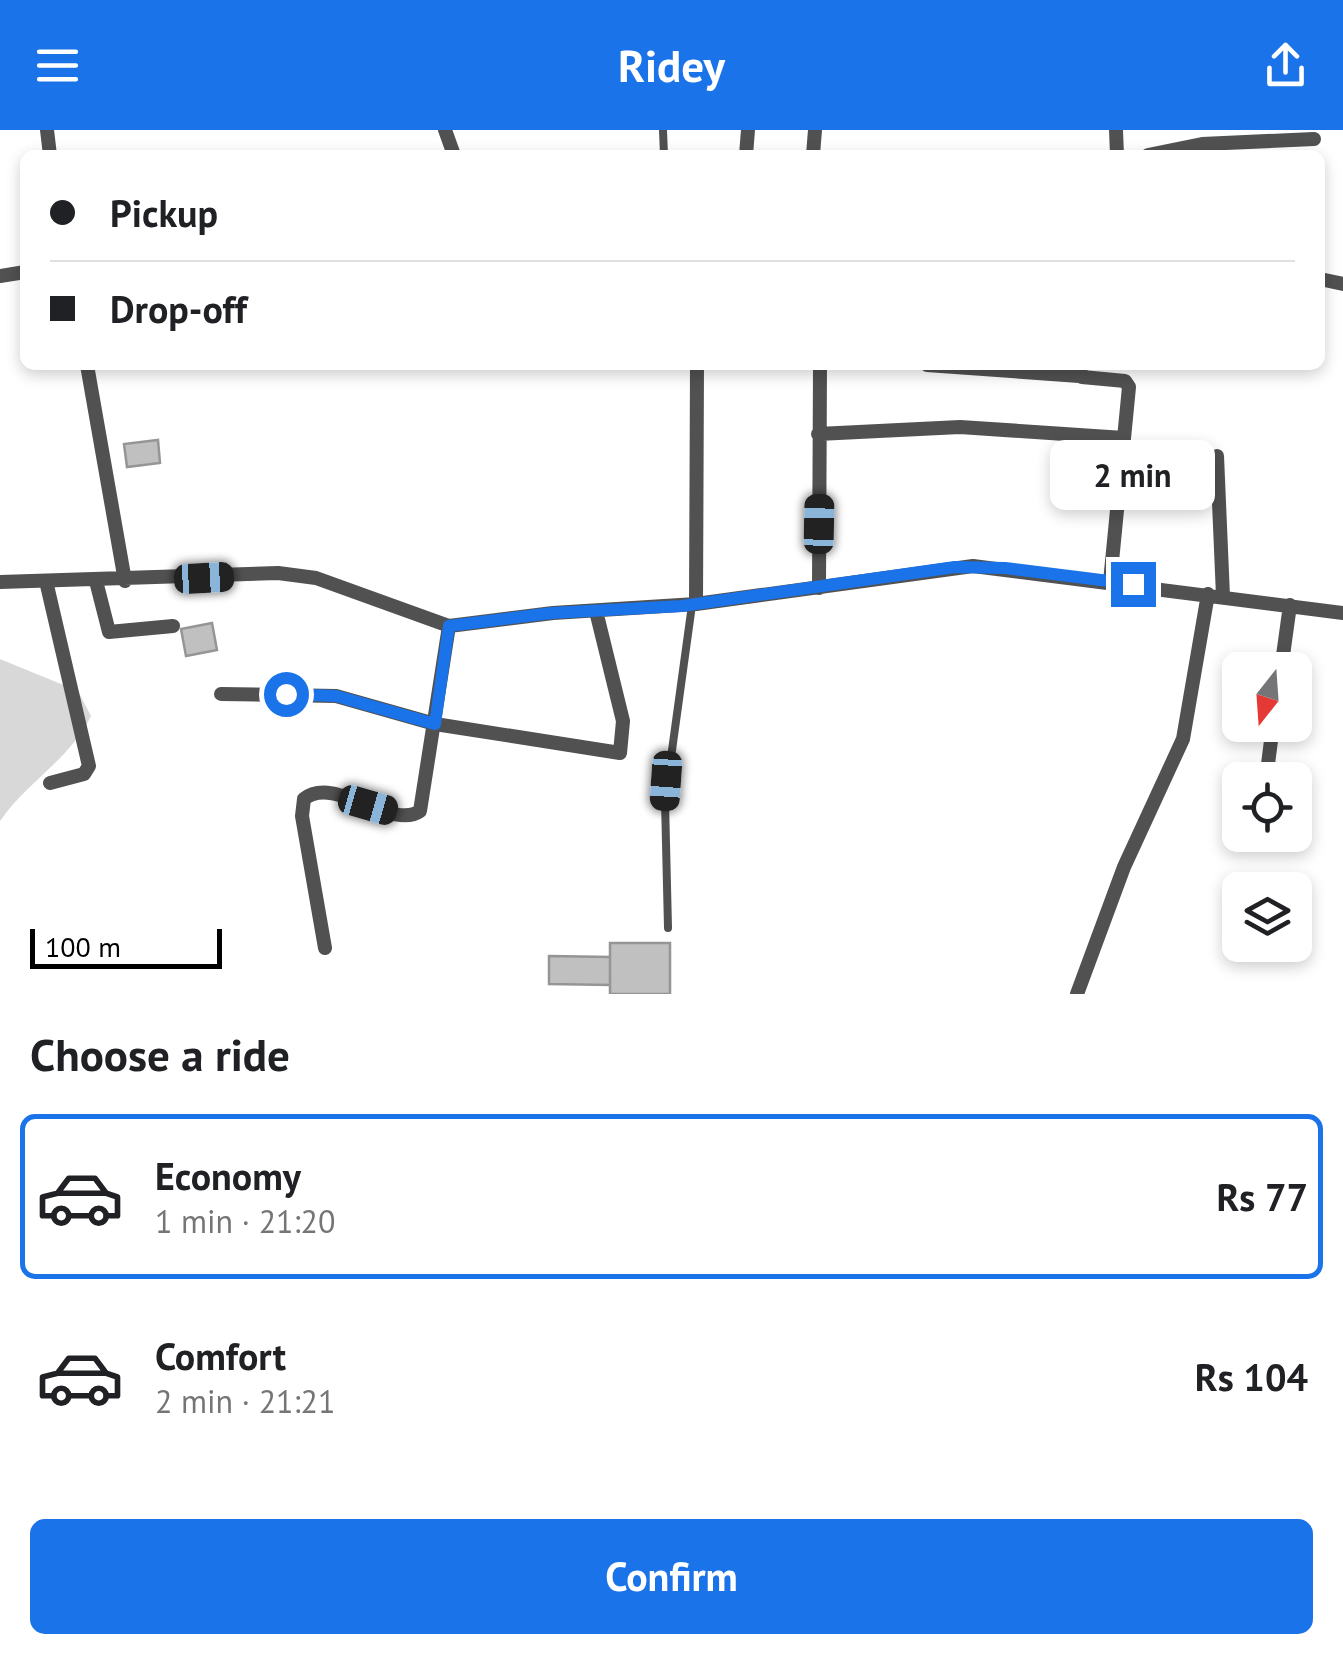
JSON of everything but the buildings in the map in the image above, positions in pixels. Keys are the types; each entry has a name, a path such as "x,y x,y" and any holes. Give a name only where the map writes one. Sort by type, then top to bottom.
{"street":[{"path":"1173,150 1314,134"},
{"path":"88,370 125,581"},
{"path":"694,604 697,370"},
{"path":"819,588 820,370"},
{"path":"1079,370 1128,383 1110,582"},
{"path":"818,434 960,427 1124,438"},
{"path":"1077,994 1124,867 1183,739 1215,595 1217,456"},
{"path":"0,582 278,574 316,578 449,626 694,604 973,566 1343,613"},
{"path":"46,581 89,766 84,774 50,784"},
{"path":"96,582 104,626 113,634 173,626"},
{"path":"1283,652 1290,605"},
{"path":"221,694 336,696 435,724 620,753 622,722 596,611"},
{"path":"325,948 302,816 304,800 328,793 416,815 435,724 449,626"}],"lane":[{"path":"668,928 666,787 694,604"}],"shaded area":[{"path":"0,659 78,691 91,716 72,745 0,821"}],"route":[{"path":"286,694 352,699 435,724 449,626 552,613 682,606 955,567 1005,568 1133,584"}]}
